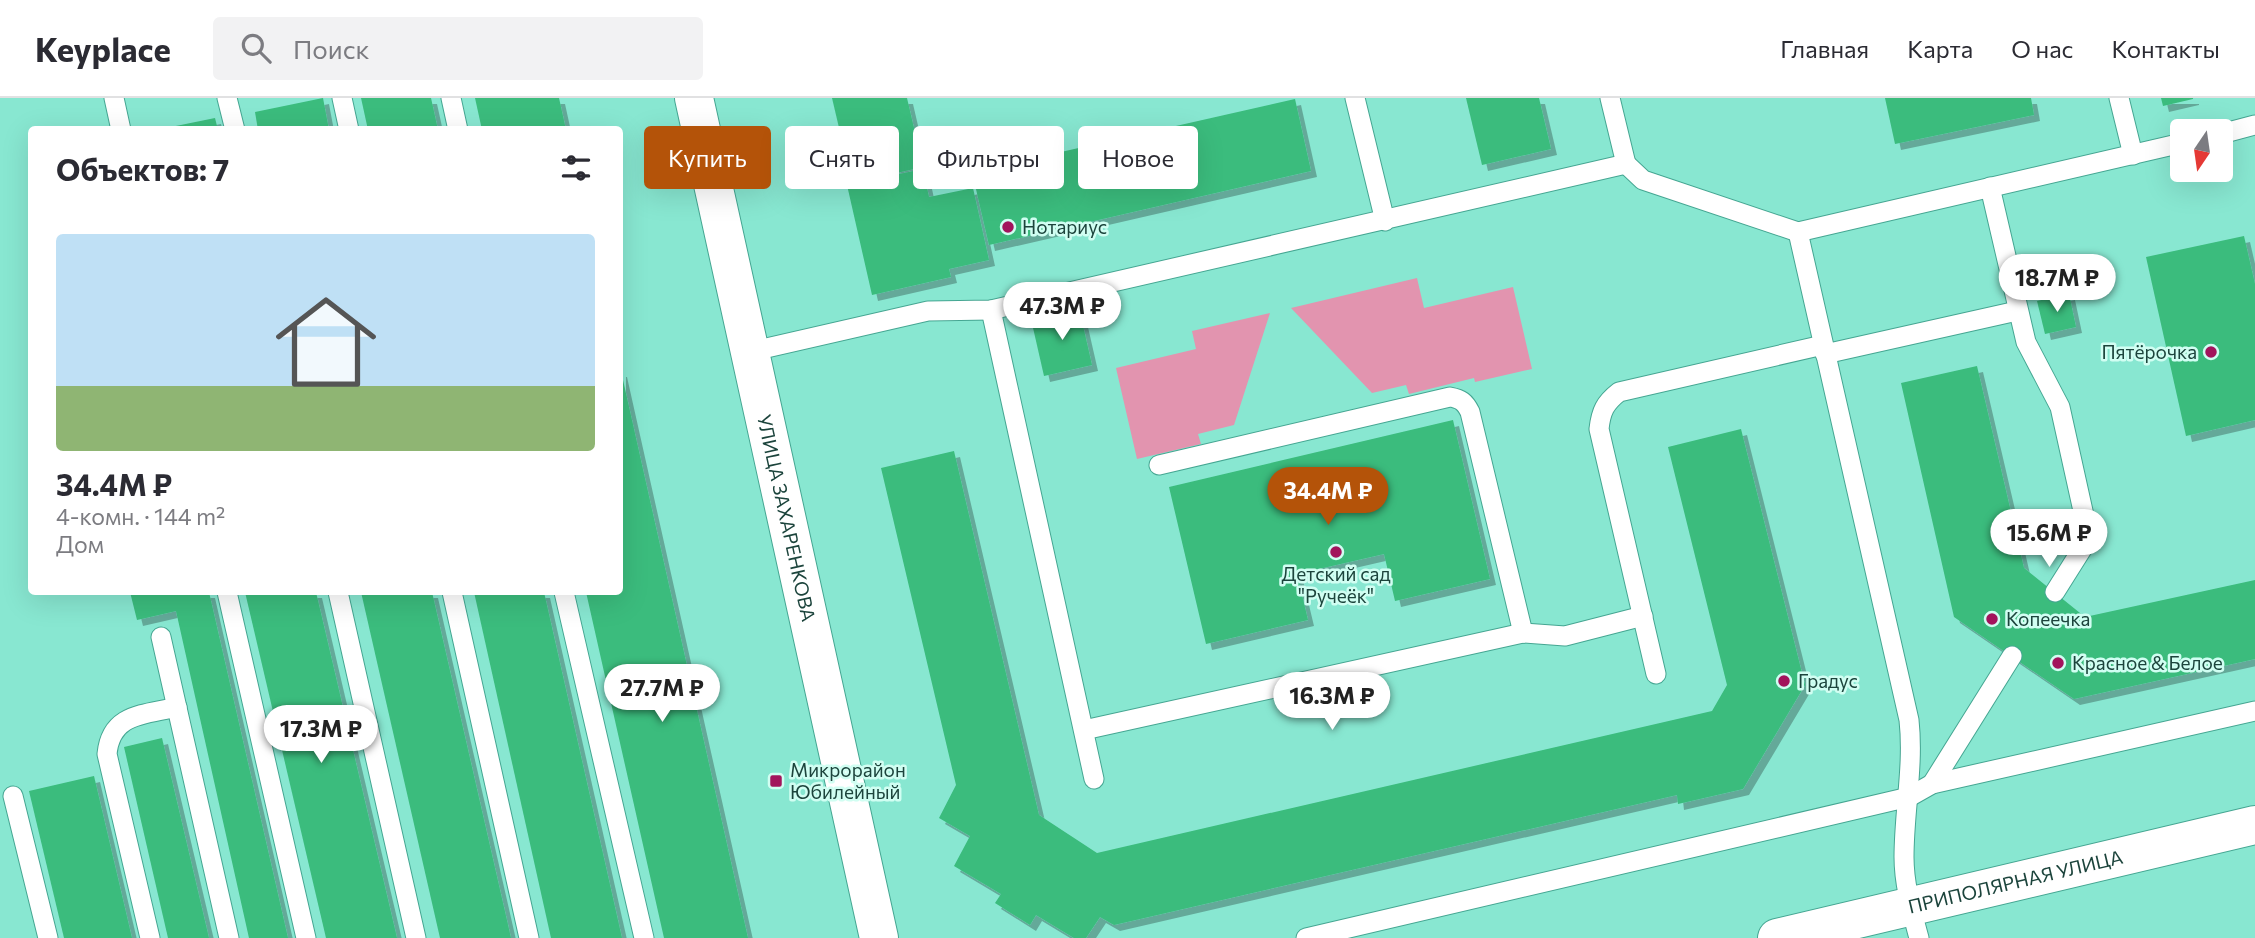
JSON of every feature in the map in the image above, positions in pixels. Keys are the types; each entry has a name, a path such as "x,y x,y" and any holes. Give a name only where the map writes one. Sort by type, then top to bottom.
{"street":[{"name":"УЛИЦА ЗАХАРЕНКОВА","path":"694,98 879,938"},
{"name":"ПРИПОЛЯРНАЯ УЛИЦА","path":"1777,938 1914,922 2255,825"}],"lane":[{"path":"114,98 120,126"},
{"path":"228,98 233,126"},
{"path":"342,98 348,126"},
{"path":"451,98 457,126"},
{"path":"1355,98 1385,220"},
{"path":"1610,98 1626,164 1643,180 1798,232 2170,146"},
{"path":"2119,98 2133,155"},
{"path":"2233,131 2255,125"},
{"path":"749,352 928,311 991,310 1626,164"},
{"path":"1990,187 2017,311 2026,342 2060,407 2089,538 2054,592"},
{"path":"1798,232 1909,720 1912,747 1904,856 1914,922"},
{"path":"991,310 1094,779"},
{"path":"1656,674 1599,429 1601,411 1608,401 1619,392 2017,311"},
{"path":"1159,466 1450,397 1459,399 1466,404 1470,412 1523,633"},
{"path":"227,595 306,938"},
{"path":"339,595 416,938"},
{"path":"453,595 529,938"},
{"path":"565,595 644,938"},
{"path":"1084,730 1523,633 1565,636 1643,616"},
{"path":"161,637 229,938"},
{"path":"1932,783 2012,656"},
{"path":"150,938 107,754 108,739 113,729 125,720 177,707"},
{"path":"1306,938 1909,797 1932,783 2255,711"},
{"path":"13,796 48,938"}],"shaded area":[{"path":"1417,278 1424,308 1513,287 1532,369 1475,382 1474,378 1409,394 1406,385 1372,393 1291,308"},
{"path":"1270,313 1234,425 1198,434 1201,444 1137,459 1116,368 1196,349 1192,331"}],"building":[{"path":"323,98 328,126 257,126 255,112"},
{"path":"361,98 431,98 437,126 367,126"},
{"path":"475,98 559,98 565,126 481,126"},
{"path":"832,98 907,98 913,126 913,169 899,172 899,126 839,126"},
{"path":"1466,98 1539,98 1551,149 1482,165"},
{"path":"1885,98 2031,98 2034,115 1895,144"},
{"path":"2161,98 2193,98 2193,99 2163,106"},
{"path":"1295,99 1311,171 989,245 976,189 1064,189 1064,151 1078,148 1078,189 1198,189 1198,126 1176,126"},
{"path":"215,118 217,126 176,126"},
{"path":"913,171 913,189 927,189 929,197 973,189 989,260 949,269 951,277 872,295 848,189 899,189 899,174"},
{"name":"Пятёрочка","path":"2244,236 2255,284 2255,420 2186,436 2146,257"},
{"path":"2069,294 2076,327 2045,334 2037,301"},
{"path":"1079,308 1092,365 1044,376 1031,319"},
{"path":"1977,366 2024,568 2085,617 2255,580 2255,659 2074,699 1954,617 1901,383"},
{"path":"623,380 748,938 664,938 587,595 623,595"},
{"path":"1453,420 1490,579 1395,601 1384,554 1297,574 1308,620 1206,644 1169,487"},
{"path":"1741,429 1805,685 1743,789 1678,804 1677,795 1114,925 1100,917 1086,938 1074,938 1036,915 1030,925 995,903 1001,894 954,866 970,836 939,818 956,785 881,468 954,451 1039,815 1097,853 1712,711 1727,685 1668,447"},
{"path":"131,595 210,595 288,938 249,938 176,611 137,620"},
{"path":"246,595 317,595 397,938 326,938"},
{"path":"362,595 433,595 511,938 440,938"},
{"path":"475,595 545,595 622,938 551,938"},
{"path":"162,738 209,938 168,938 124,747"},
{"path":"94,776 132,938 64,938 29,791"}],"place":[{"name":"Нотариус","path":"1008,227"},
{"name":"Пятёрочка","path":"2211,352"},
{"name":"Детский сад \"Ручеёк\"","path":"1336,552"},
{"name":"Копеечка","path":"1992,619"},
{"name":"Красное & Белое","path":"2058,663"},
{"name":"Градус","path":"1784,681"},
{"name":"Микрорайон Юбилейный","path":"776,781"}]}
